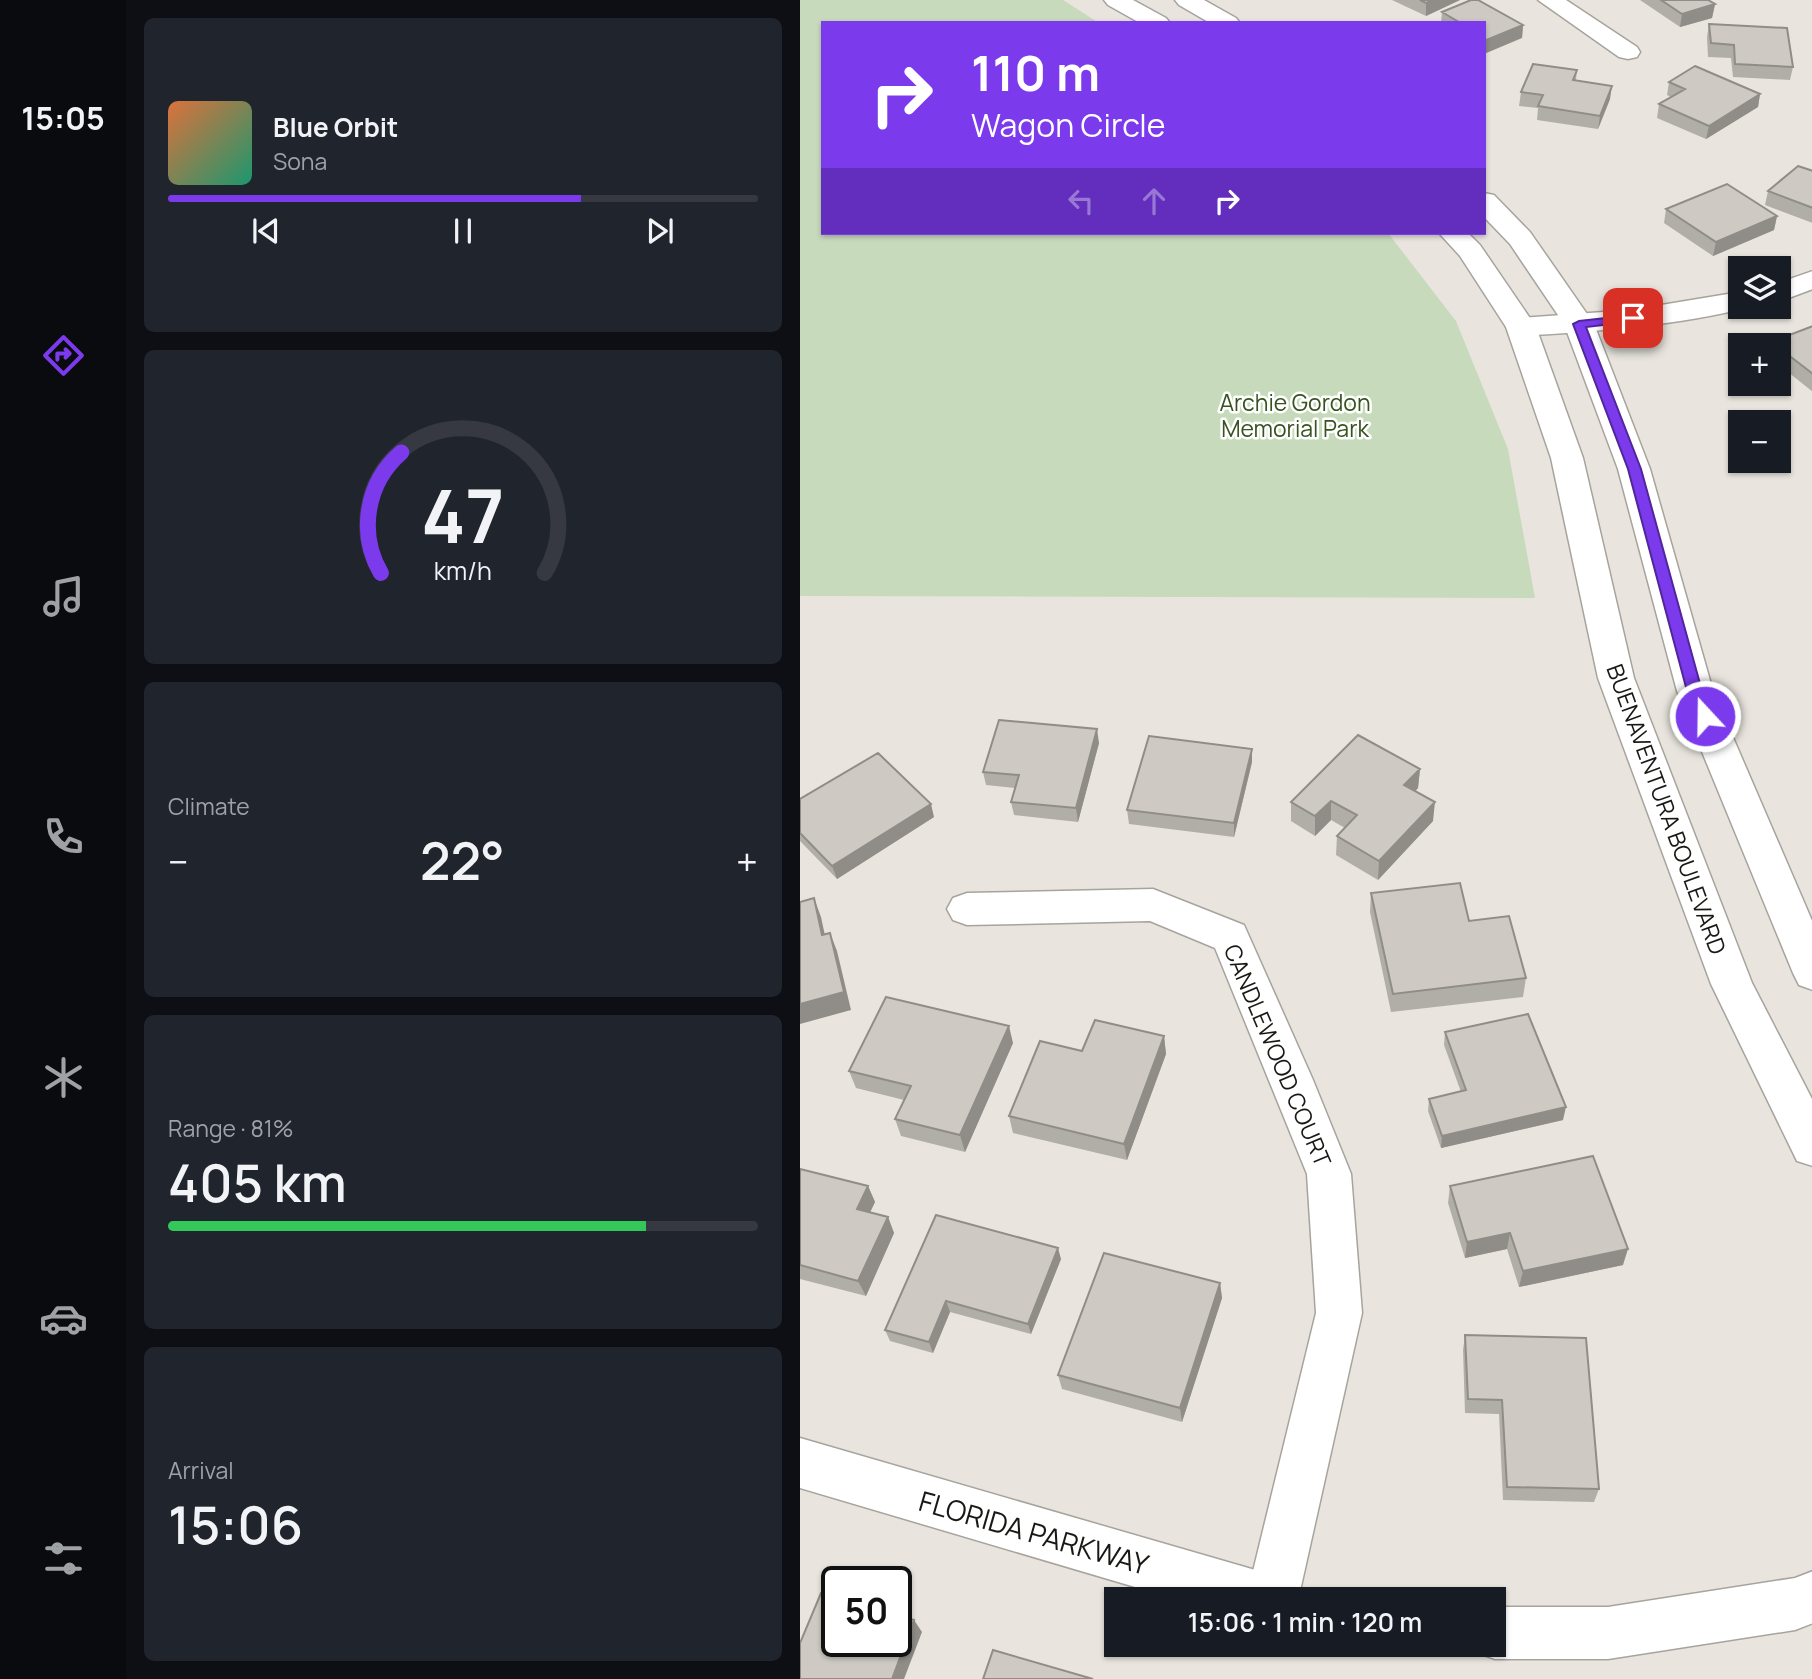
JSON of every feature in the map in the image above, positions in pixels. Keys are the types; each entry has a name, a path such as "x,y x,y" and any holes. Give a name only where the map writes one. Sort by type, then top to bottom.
{"main road":[{"path":"1116,0 1154,21"},
{"path":"1187,0 1224,21"},
{"path":"1550,0 1628,52"},
{"path":"1486,203 1520,238 1579,324 1634,469 1695,691 1812,973"},
{"name":"BUENAVENTURA BOULEVARD","path":"1455,235 1470,251 1521,327 1567,458 1616,678 1732,985 1812,1147"},
{"path":"1791,288 1812,279"},
{"path":"1521,327 1687,313 1728,304"},
{"name":"CANDLEWOOD COURT","path":"967,909 1153,905 1230,937 1329,1174 1339,1312 1273,1587"},
{"name":"FLORIDA PARKWAY","path":"800,1462 1226,1587"},
{"path":"1506,1633 1608,1633 1795,1604 1812,1597"}],"green space":[{"name":"Archie Gordon Memorial Park","path":"800,0 1063,0 1096,21 821,21 821,235 1390,235 1456,321 1508,449 1535,598 800,596"}],"building":[{"path":"1471,0 1478,0 1523,25 1486,40 1486,21 1457,21 1442,12"},
{"path":"1661,0 1708,0 1715,4 1682,14"},
{"path":"1709,24 1787,28 1793,67 1735,64 1734,45 1711,43"},
{"path":"1533,64 1577,70 1573,80 1612,86 1600,116 1538,106 1543,95 1521,92"},
{"path":"1695,66 1760,94 1709,126 1659,104 1685,89 1669,82"},
{"path":"1798,166 1813,171 1813,208 1768,191"},
{"path":"1727,184 1777,216 1716,242 1666,209"},
{"path":"1813,326 1813,374 1791,357 1791,334"},
{"path":"999,720 1097,729 1076,808 1011,802 1019,775 983,772"},
{"path":"1358,735 1420,769 1404,785 1435,802 1379,861 1337,836 1357,815 1331,801 1315,816 1291,802"},
{"path":"1149,736 1252,749 1234,823 1127,810"},
{"path":"878,753 931,804 832,866 800,833 800,799"},
{"path":"1460,883 1469,921 1509,916 1526,978 1393,994 1371,893"},
{"path":"814,898 822,935 830,933 844,992 800,1004 800,902"},
{"path":"886,997 1009,1026 960,1135 895,1119 911,1086 849,1071"},
{"path":"1528,1014 1566,1107 1442,1136 1429,1099 1466,1090 1445,1032"},
{"path":"1095,1020 1164,1036 1124,1144 1009,1116 1040,1041 1082,1051"},
{"path":"1593,1156 1628,1249 1523,1271 1510,1233 1467,1242 1450,1186"},
{"path":"800,1169 868,1186 857,1209 888,1217 858,1281 800,1265"},
{"path":"936,1215 1058,1248 1028,1324 946,1301 929,1342 885,1330"},
{"path":"1104,1253 1220,1283 1180,1408 1058,1375"},
{"path":"1465,1335 1586,1338 1599,1489 1507,1487 1502,1400 1468,1399"},
{"path":"821,1593 821,1657 900,1657 892,1679 800,1679 800,1643"},
{"path":"993,1650 1093,1679 983,1679"}],"route":[{"path":"1633,318 1579,324 1634,469 1695,691 1705,716"}]}
